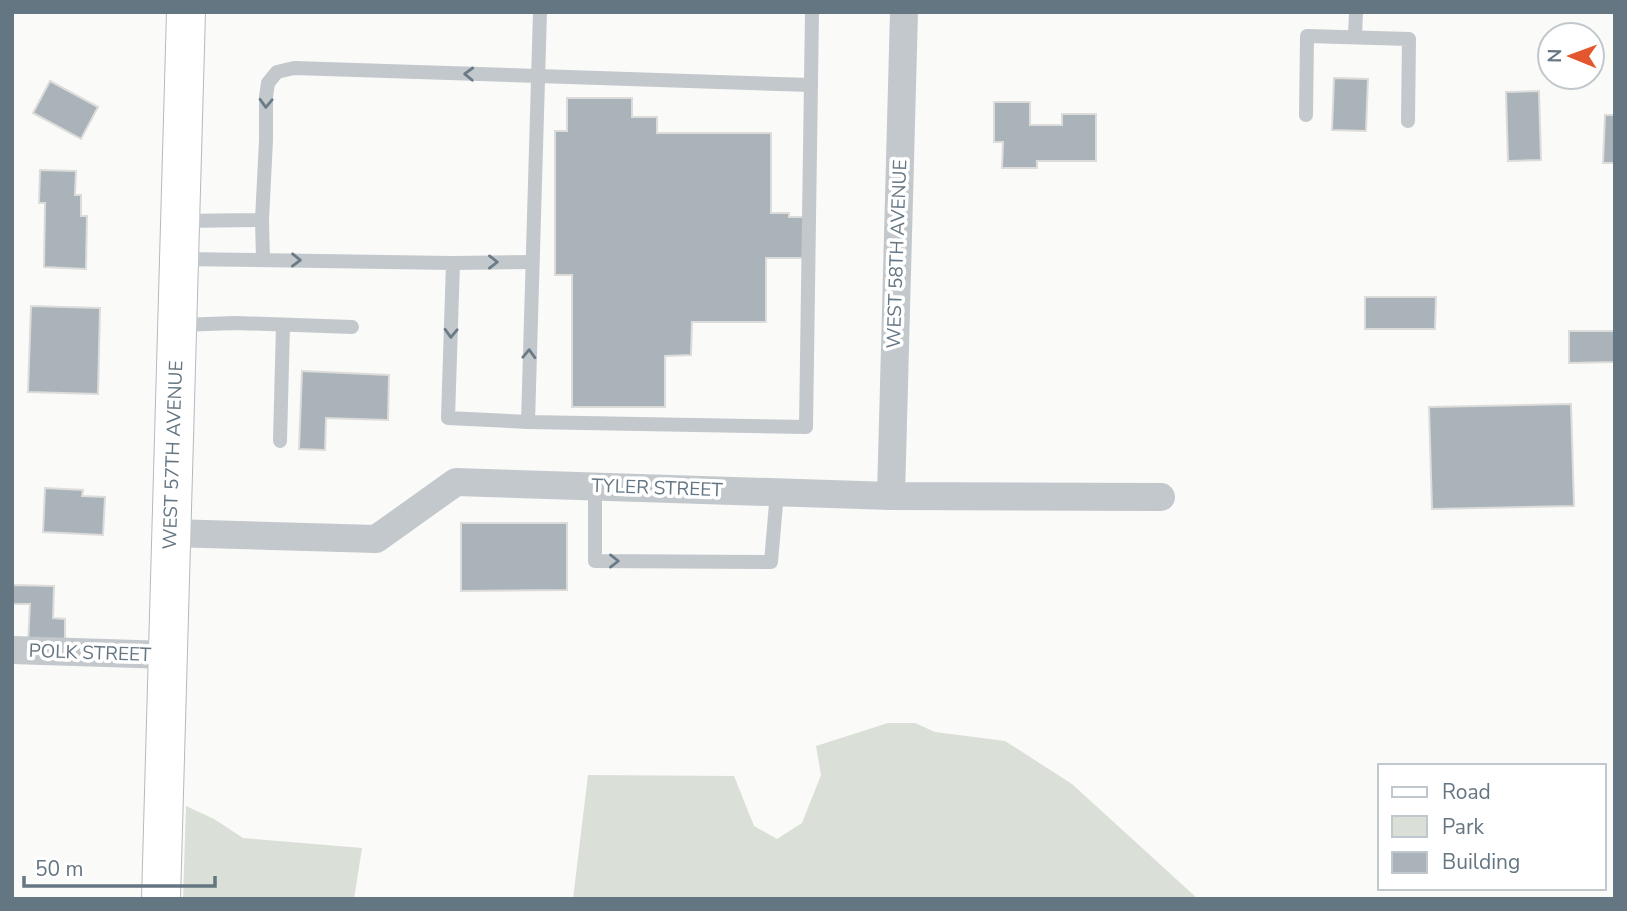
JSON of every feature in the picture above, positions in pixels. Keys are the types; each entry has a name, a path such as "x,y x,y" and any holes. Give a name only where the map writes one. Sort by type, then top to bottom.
{"street":[{"name":"WEST 57TH AVENUE","path":"161,899 186,12"},
{"name":"WEST 58TH AVENUE","path":"891,496 904,12"},
{"name":"TYLER STREET","path":"171,533 376,539 456,482 891,496 1161,497"},
{"name":"POLK STREET","path":"12,650 168,655"}],"lane":[{"path":"528,422 540,12"},
{"path":"453,262 448,418 806,427 812,12"},
{"path":"1355,37 1356,12"},
{"path":"1306,115 1307,36 1409,39 1408,121"},
{"path":"263,260 266,97 268,83 277,72 294,68 811,85"},
{"path":"180,221 262,220"},
{"path":"179,259 533,262"},
{"path":"177,325 236,323 352,327"},
{"path":"280,441 283,325"},
{"path":"595,486 595,561 771,562 777,492"}],"green space":[{"path":"888,723 915,723 935,732 1005,741 1072,784 1198,899 573,899 588,775 734,776 754,826 777,839 802,823 821,775 816,746"},
{"path":"186,806 214,819 243,838 362,848 354,899 183,899"}],"building":[{"path":"1334,78 1368,79 1366,131 1332,130"},
{"path":"50,81 98,107 81,139 33,113"},
{"path":"1539,91 1541,160 1508,161 1506,92"},
{"path":"567,98 632,98 632,117 657,117 657,133 771,133 771,213 789,213 789,217 803,217 803,258 766,258 766,322 692,322 691,355 665,356 665,407 572,407 572,275 555,275 555,131 567,131"},
{"path":"994,102 1030,102 1030,125 1062,125 1062,114 1096,114 1096,161 1037,161 1037,168 1002,168 1003,142 994,142"},
{"path":"1605,115 1615,115 1615,163 1603,163"},
{"path":"40,170 76,171 75,195 81,195 81,216 87,216 86,269 44,267 45,203 39,203"},
{"path":"1365,297 1436,297 1435,329 1365,329"},
{"path":"31,306 100,308 98,394 28,392"},
{"path":"1569,331 1615,331 1615,362 1569,363"},
{"path":"302,371 389,375 388,420 326,418 325,450 299,449"},
{"path":"1571,404 1574,506 1432,509 1429,407"},
{"path":"45,488 83,490 82,496 105,497 103,535 43,532"},
{"path":"461,523 567,523 567,590 461,591"},
{"path":"12,585 54,586 53,618 65,619 65,646 28,644 30,604 12,604"}]}
